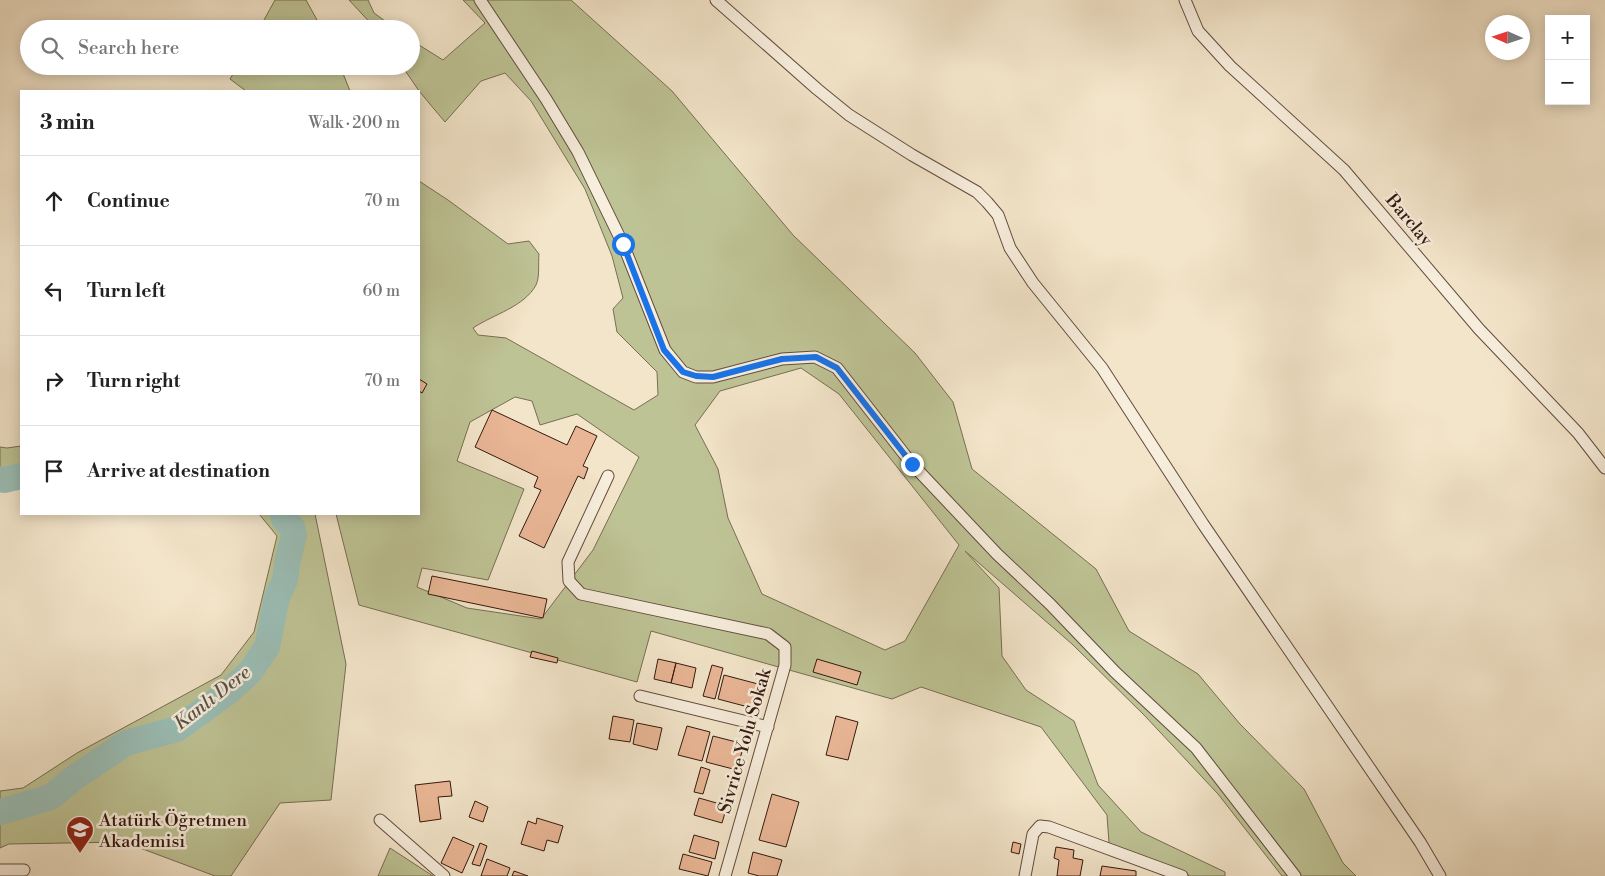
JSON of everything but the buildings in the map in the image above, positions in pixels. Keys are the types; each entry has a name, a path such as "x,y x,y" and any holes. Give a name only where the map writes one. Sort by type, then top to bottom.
{"street":[{"path":"480,0 546,99 578,152 623,244 664,350 683,372 696,376 713,377 782,359 816,357 837,368 912,464 997,554 1050,604 1115,672 1196,748 1295,876"},
{"path":"716,0 849,115 912,155 977,192 998,215 1010,248 1029,276 1102,368 1203,524 1420,842 1440,876"},
{"name":"Barclay","path":"1184,0 1198,31 1230,66 1344,170 1479,330 1578,433 1605,468"},
{"name":"Sivrice Yolu Sokak","path":"608,476 568,562 569,581 581,594 768,634 785,647 785,665 725,876"},
{"path":"640,696 768,727"},
{"path":"380,820 444,876"},
{"path":"1025,876 1033,834 1040,826 1050,827 1162,872 1182,876"},
{"path":"0,870 24,870"}],"green space":[{"path":"275,0 306,0 317,20 264,20"},
{"path":"349,0 368,0 374,13 384,20 368,20"},
{"path":"463,0 571,0 672,91 793,235 915,353 953,402 972,469 1096,569 1129,631 1198,674 1240,724 1304,789 1343,863 1356,876 1282,876 1218,794 1144,715 1072,644 965,551 999,588 1002,656 1026,690 1074,721 1098,785 1141,832 1225,872 1225,876 1190,876 1109,843 1107,815 1041,727 921,687 892,699 651,631 637,682 359,605 336,515 420,515 420,182 508,244 529,241 539,254 537,282 531,293 516,305 473,328 478,335 506,338 634,410 658,395 657,372 617,332 613,309 623,298 612,256 585,189 531,101 505,73 481,81 445,122 408,75 420,75 420,46 443,60 485,23","holes":["801,368 839,394 959,545 905,641 885,650 762,594 728,518 718,469 695,425 720,391","515,397 532,401 540,425 577,414 639,457 593,550 541,619 467,608 417,587 422,568 488,580 524,489 457,461 470,422"]},
{"path":"232,75 344,75 350,90 245,90 230,79"},
{"path":"20,446 20,489 0,487 0,447"},
{"path":"260,515 315,515 346,664 331,800 280,803 231,876 215,876 124,842 9,844 0,848 0,791 23,788 77,753 221,675 254,632 277,536"},
{"path":"390,848 433,876 378,876"}],"waterway":[{"name":"Kanlı Dere","path":"0,479 4,480 20,476"},
{"name":"Kanlı Dere","path":"0,812 51,797 74,778 126,743 177,729 227,693 250,672 267,647 277,597 285,580 294,535 292,527 284,519 283,515"}],"place":[{"name":"Atatürk Öğretmen Akademisi","path":"80,854"}],"route":[{"path":"623,244 664,350 683,372 696,376 713,377 782,359 816,357 837,368 912,464"}]}
